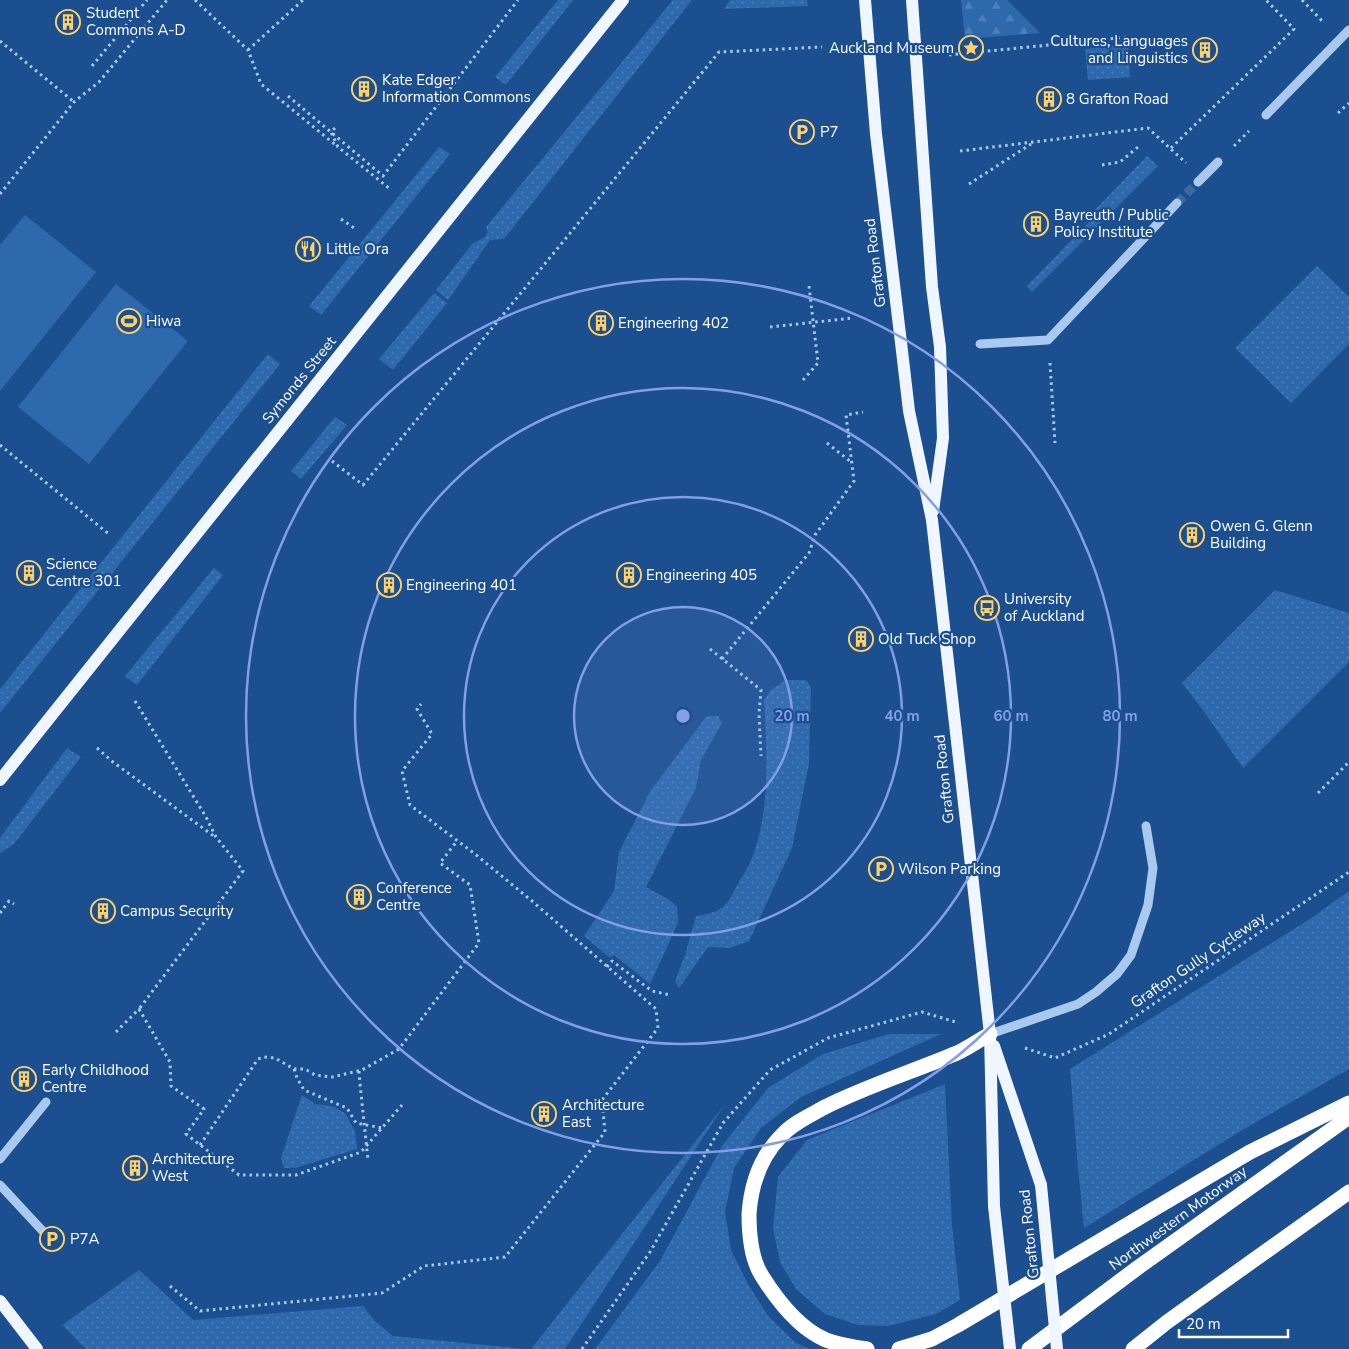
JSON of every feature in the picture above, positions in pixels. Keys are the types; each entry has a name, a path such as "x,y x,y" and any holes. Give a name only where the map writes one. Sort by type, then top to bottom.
{"highway":[{"path":"867,1349 825,1339 803,1325 771,1291 759,1272 752,1248 749,1223 750,1202 756,1177 765,1157 782,1134 801,1120 843,1098 959,1052 990,1034"},
{"path":"899,1349 932,1339 958,1325 1250,1152 1349,1103"},
{"name":"Northwestern Motorway","path":"1029,1349 1140,1266 1349,1117"},
{"path":"1133,1349 1167,1322 1349,1192"}],"main road":[{"name":"Symonds Street","path":"0,780 623,0"},
{"name":"Grafton Road","path":"865,0 876,134 909,411 932,520 990,1034 994,1206 1010,1349"},
{"name":"Grafton Road","path":"912,0 932,287 940,347 942,438 932,520"},
{"name":"Grafton Road","path":"990,1034 1041,1185 1057,1349"},
{"path":"0,1300 37,1349"}],"street":[{"path":"1266,115 1349,30"},
{"path":"1201,180 1218,162"},
{"path":"980,344 1048,340 1177,203"},
{"path":"990,1034 1078,1004 1117,974 1131,955 1148,905 1153,868 1146,826"},
{"path":"0,1159 46,1102"},
{"path":"0,1185 51,1240"}],"path":[{"path":"92,66 147,0"},
{"path":"0,194 74,102 99,82 167,0"},
{"path":"195,0 248,50 261,84 390,189"},
{"path":"248,50 303,0"},
{"path":"288,96 383,176 518,0"},
{"path":"1171,148 1294,29 1266,0"},
{"path":"1302,0 1320,18"},
{"path":"949,55 1128,37"},
{"path":"0,41 74,102"},
{"path":"332,461 363,485 719,52 822,47"},
{"path":"124,51 129,54"},
{"path":"1338,113 1349,103"},
{"path":"1218,162 1266,115"},
{"path":"331,132 335,128"},
{"path":"960,151 1148,128 1171,148 1201,180"},
{"path":"331,132 338,147"},
{"path":"969,184 1034,142"},
{"path":"1102,165 1120,162 1138,147"},
{"path":"341,219 356,230"},
{"path":"803,380 818,363 810,286"},
{"path":"770,327 853,318"},
{"path":"1048,340 1055,443"},
{"path":"722,659 809,553 815,535 854,482 846,415 863,412"},
{"path":"827,443 851,462"},
{"path":"0,445 110,536"},
{"path":"710,649 761,690 759,713 761,756"},
{"path":"116,1032 139,1009 244,871 216,837 206,817 135,701"},
{"path":"170,1286 200,1311 382,1292 424,1266 505,1257 605,1132 602,1100 658,1028 656,1009 532,901 410,805 402,772 432,734 418,709 421,704"},
{"path":"97,748 113,762 216,837"},
{"path":"1318,793 1349,762"},
{"path":"200,1145 258,1059 264,1057 275,1058 294,1069 305,1069 315,1075 332,1077 358,1070 399,1049 479,943 470,886 440,863 458,841"},
{"name":"Grafton Gully Cycleway","path":"1055,1058 1109,1034 1349,872"},
{"path":"0,913 10,901 14,904"},
{"path":"607,967 612,961 652,991 670,995"},
{"path":"139,1009 170,1062 171,1086 204,1109 186,1134 239,1175 296,1175 361,1152 402,1105"},
{"path":"294,1069 304,1090 347,1108 356,1123 382,1128"},
{"path":"358,1070 368,1160"}],"green space":[{"path":"558,0 573,0 506,85 495,77"},
{"path":"673,0 692,0 504,239 490,240 448,300 436,290 472,244 485,237 488,232 486,227"},
{"path":"730,0 807,0 808,6 724,9"},
{"path":"961,0 1007,0 1040,33 965,39"},
{"path":"1128,45 1130,77 1088,80 1085,49"},
{"path":"439,147 450,154 321,315 309,306"},
{"path":"1147,156 1158,166 1032,292 1027,286 1092,219 1089,216"},
{"path":"25,215 96,272 0,391 0,245"},
{"path":"1317,266 1349,297 1349,344 1291,403 1235,348"},
{"path":"116,284 188,341 89,464 18,407"},
{"path":"434,293 447,303 393,370 379,359"},
{"path":"268,354 280,364 0,713 0,689"},
{"path":"335,417 347,425 301,479 291,471"},
{"path":"214,568 223,575 137,685 125,676"},
{"path":"1275,590 1349,613 1349,662 1243,768 1182,683"},
{"path":"786,680 806,680 811,687 809,764 792,848 749,941 730,948 708,947 679,988 675,981 685,955 696,916 714,912 724,906 750,863 762,822 765,801 766,739 764,700 771,690"},
{"path":"718,716 722,723 701,760 696,788 646,887 668,899 677,907 678,923 650,984 614,955 610,958 584,936 614,891 619,852 651,790 706,717"},
{"path":"67,748 81,757 14,844 0,853 0,838"},
{"path":"1349,891 1349,1069 1244,1129 1084,1228 1070,1069 1310,919"},
{"path":"889,1034 941,1034 801,1097 761,1128 734,1168 725,1212 731,1250 749,1286 769,1317 796,1343 810,1349 595,1349 660,1261 722,1146 768,1088 823,1054"},
{"path":"945,1084 952,1225 960,1300 936,1314 888,1326 858,1325 825,1314 796,1289 780,1262 773,1228 778,1177 807,1140"},
{"path":"302,1095 315,1104 332,1106 345,1113 355,1131 357,1149 295,1168 284,1168 281,1158"},
{"path":"725,1104 565,1349 531,1349"},
{"path":"139,1270 193,1320 363,1306 375,1321 393,1336 525,1349 86,1349 62,1325"}],"tunnel":[{"path":"1177,203 1198,182"}],"place":[{"name":"Student Commons A-D","path":"68,22"},
{"name":"Auckland Museum","path":"971,48"},
{"name":"Cultures, Languages and Linguistics","path":"1205,50"},
{"name":"Kate Edger Information Commons","path":"364,89"},
{"name":"8 Grafton Road","path":"1049,99"},
{"name":"P7","path":"802,132"},
{"name":"Bayreuth / Public Policy Institute","path":"1036,224"},
{"name":"Little Ora","path":"308,249"},
{"name":"Hiwa","path":"129,321"},
{"name":"Engineering 402","path":"601,323"},
{"name":"Owen G. Glenn Building","path":"1192,535"},
{"name":"Science Centre 301","path":"29,573"},
{"name":"Engineering 405","path":"629,575"},
{"name":"Engineering 401","path":"389,585"},
{"name":"University of Auckland","path":"987,608"},
{"name":"Old Tuck Shop","path":"861,639"},
{"name":"Wilson Parking","path":"881,869"},
{"name":"Conference Centre","path":"359,897"},
{"name":"Campus Security","path":"103,911"},
{"name":"Early Childhood Centre","path":"24,1079"},
{"name":"Architecture East","path":"544,1114"},
{"name":"Architecture West","path":"135,1168"},
{"name":"P7A","path":"52,1239"}]}
